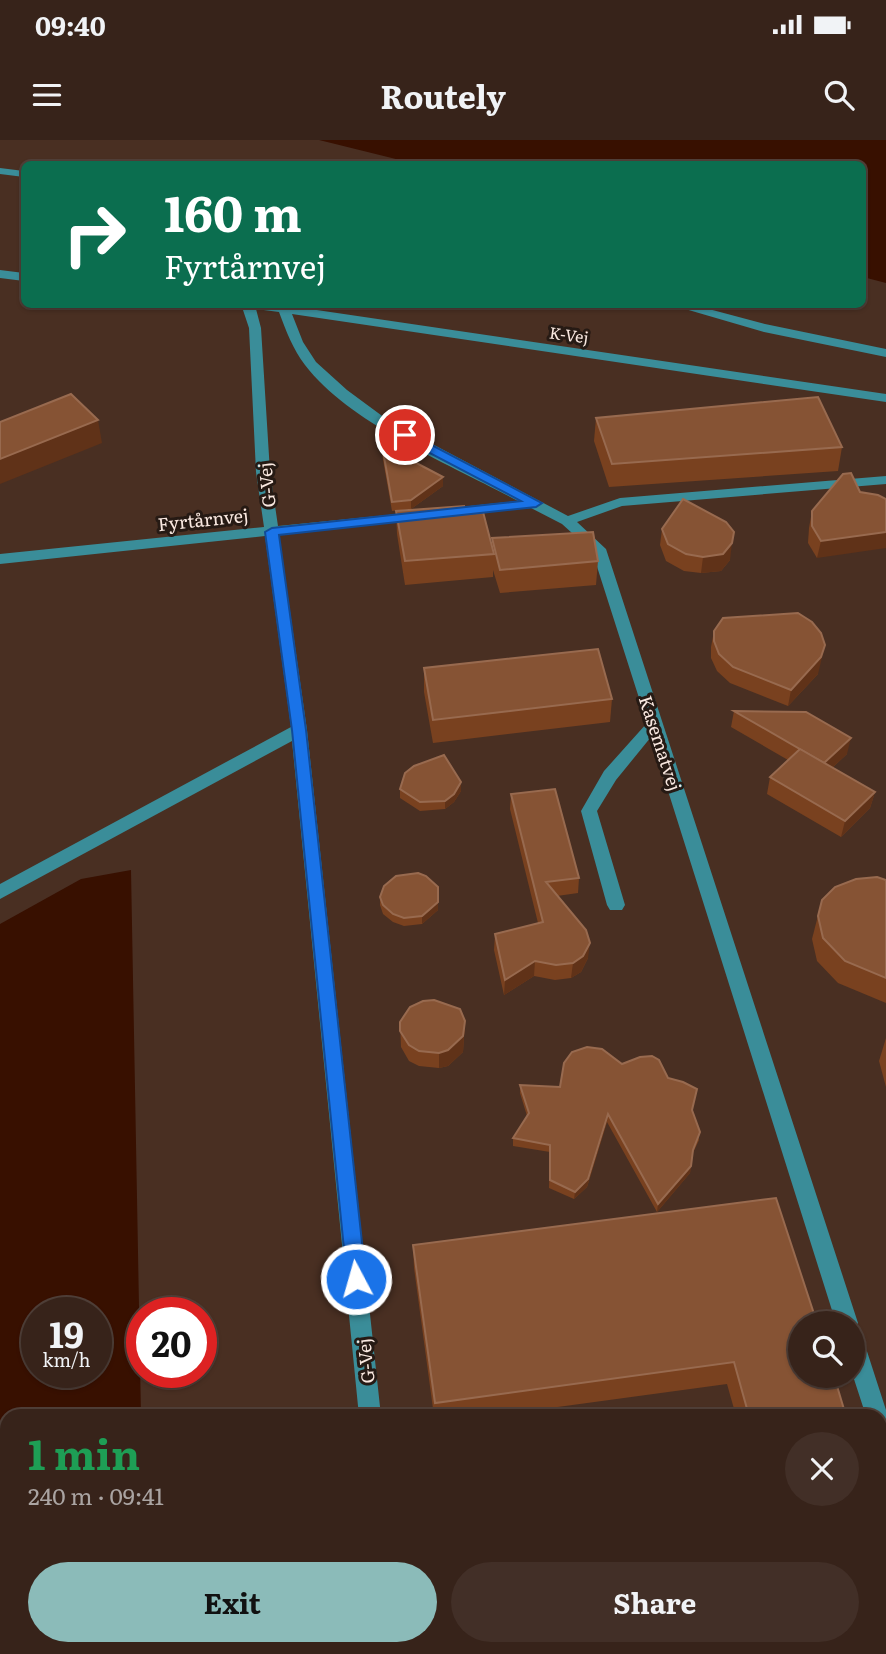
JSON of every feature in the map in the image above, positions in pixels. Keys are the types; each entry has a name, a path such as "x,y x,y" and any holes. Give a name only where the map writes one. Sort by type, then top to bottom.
{"lane":[{"path":"0,171 21,174"},
{"path":"0,274 21,277"},
{"name":"G-Vej","path":"249,308 255,328 263,472 299,730 369,1409"},
{"name":"K-Vej","path":"270,308 886,398"},
{"path":"689,308 764,328 886,352"},
{"name":"Kasematvej","path":"284,310 297,342 311,364 342,393 384,424 567,521 599,549 843,1311"},
{"path":"567,521 620,502 886,480"},
{"name":"Fyrtårnvej","path":"0,559 536,503"},
{"path":"616,905 589,811 599,790 619,763 655,724"},
{"path":"0,892 299,730"},
{"path":"865,1379 875,1409"}],"shaded area":[{"path":"319,140 886,140 886,283 866,278 866,161 404,161"},
{"path":"131,870 139,1297 126,1297 126,1388 140,1388 141,1409 0,1409 0,924 81,879"}],"building":[{"path":"71,394 98,420 0,459 0,422"},
{"path":"818,397 842,447 612,464 596,418"},
{"path":"382,445 443,477 411,500 392,502"},
{"path":"851,473 860,492 886,499 886,532 821,541 812,526 812,511 843,474"},
{"path":"683,499 726,522 734,532 732,543 723,554 703,557 686,554 668,544 662,529"},
{"path":"464,506 464,510 482,508 494,554 405,561 396,511"},
{"path":"593,532 598,561 500,570 492,538"},
{"path":"798,613 812,622 821,633 825,645 821,657 791,690 733,667 719,654 714,641 714,631 723,618"},
{"path":"598,649 612,699 433,720 424,668"},
{"path":"734,711 806,712 851,738 824,763"},
{"path":"800,749 875,792 845,821 770,777"},
{"path":"444,755 461,782 454,794 445,801 420,802 400,789 405,773 414,766"},
{"path":"555,789 579,878 546,882 586,930 590,943 583,956 573,963 556,965 535,961 505,980 495,934 543,922 511,794"},
{"path":"418,873 426,876 438,887 438,902 422,916 404,918 393,914 383,905 380,897 384,886 396,876"},
{"path":"877,877 886,880 886,978 845,961 823,938 818,916 822,900 835,887 856,879"},
{"path":"434,1000 460,1009 465,1021 463,1036 448,1050 439,1053 419,1051 409,1045 400,1031 400,1022 410,1007 423,1001"},
{"path":"587,1047 602,1049 622,1064 640,1057 652,1056 659,1060 668,1078 697,1089 692,1110 700,1132 693,1150 691,1166 658,1204 608,1114 588,1179 575,1192 550,1180 550,1145 513,1138 529,1113 520,1085 560,1087 564,1063 572,1052"},
{"path":"776,1198 813,1311 788,1311 788,1388 838,1388 844,1409 747,1409 734,1362 435,1403 413,1245"}],"route":[{"path":"356,1279 299,730 272,532 536,503 405,435"}]}
